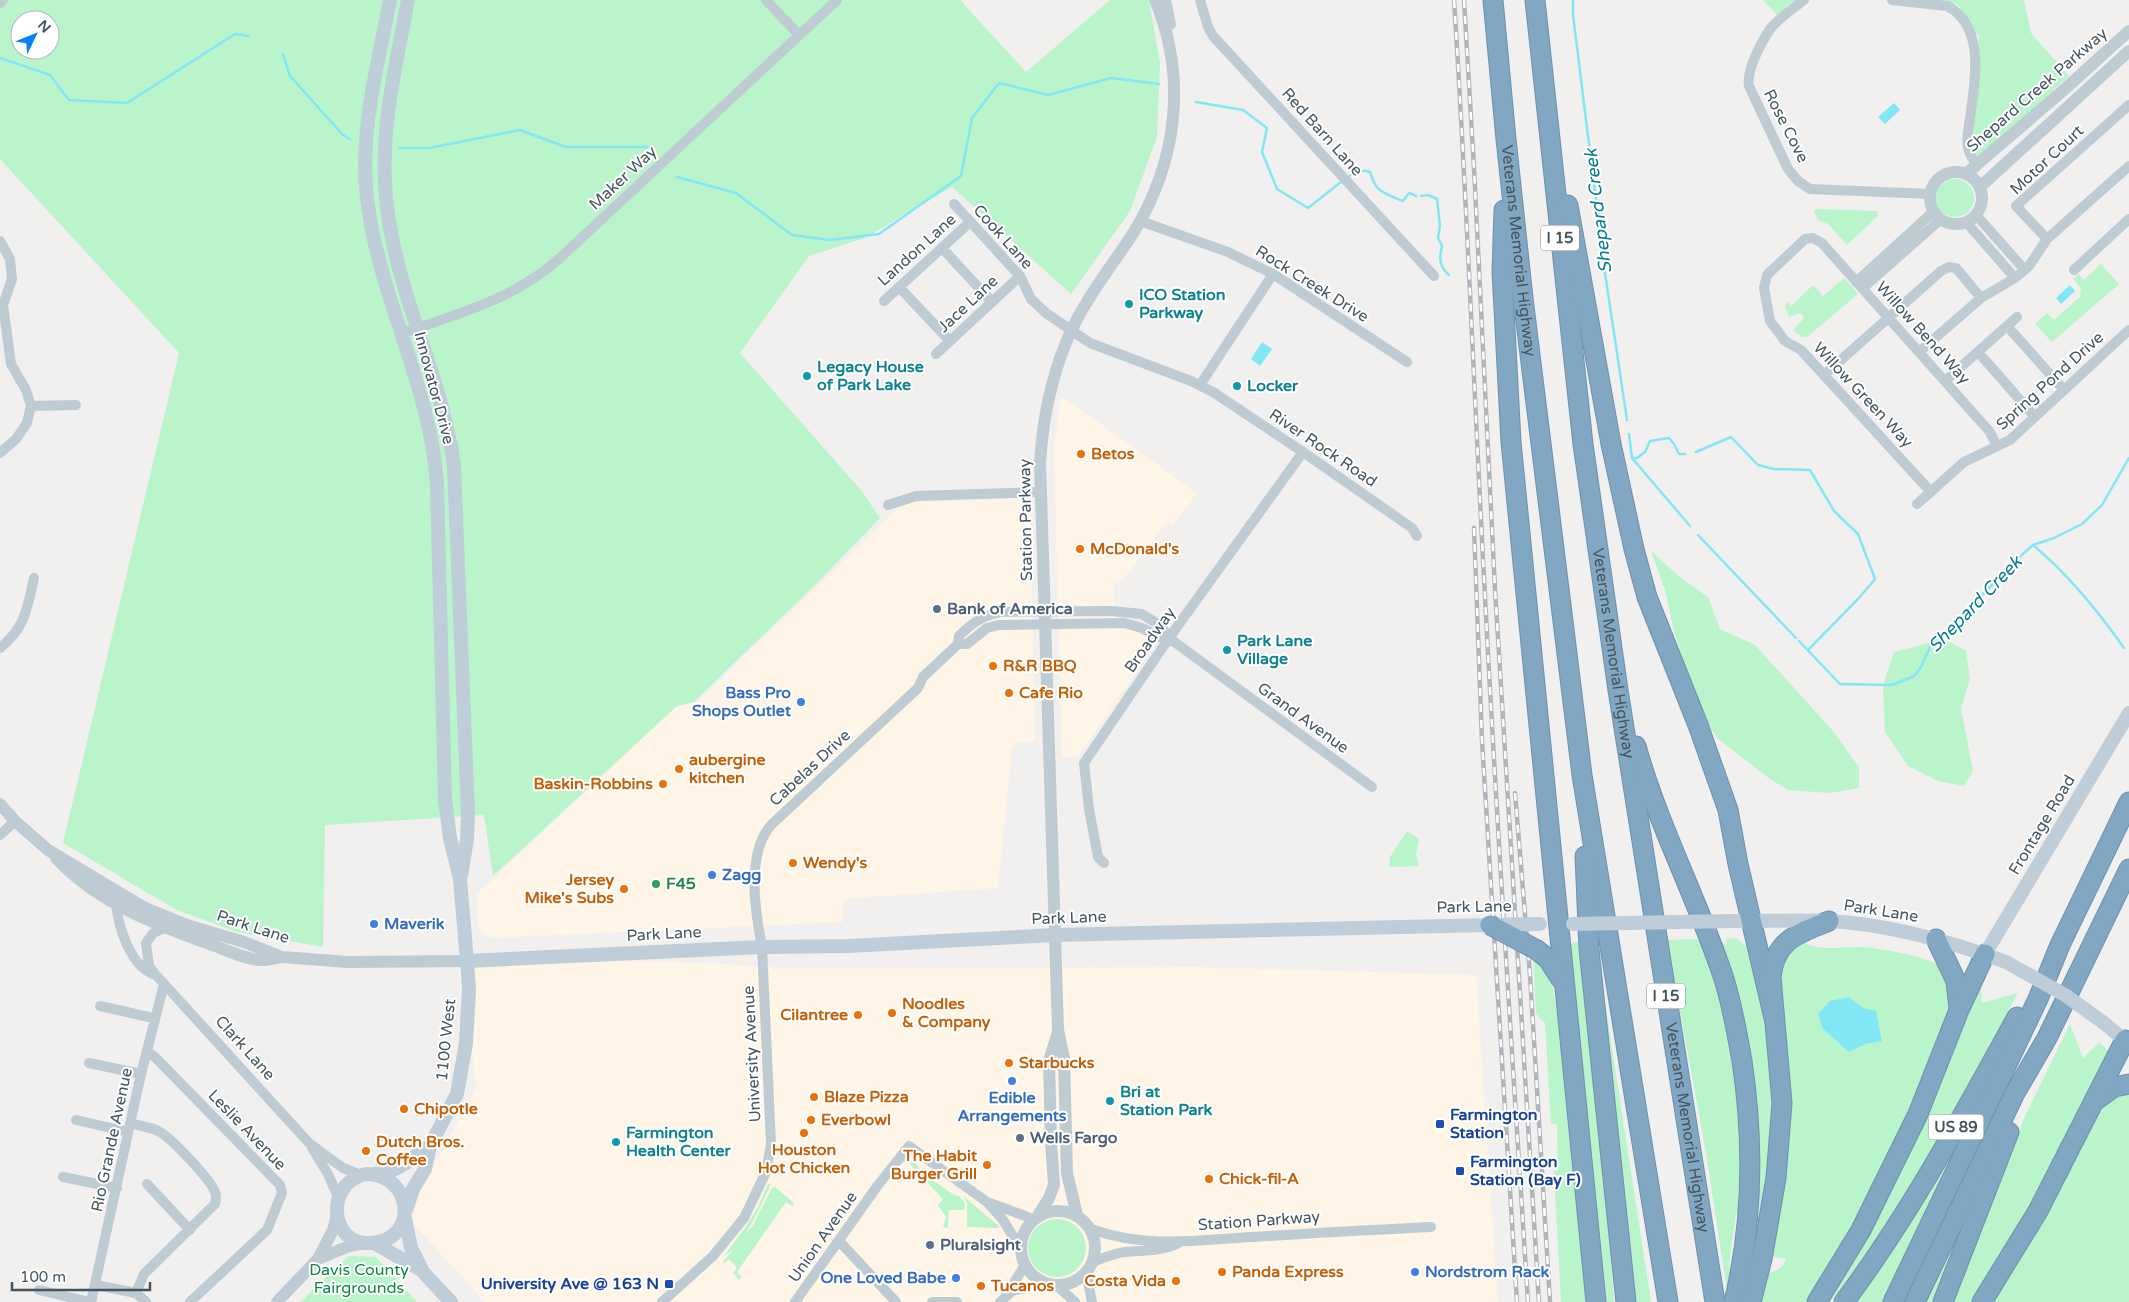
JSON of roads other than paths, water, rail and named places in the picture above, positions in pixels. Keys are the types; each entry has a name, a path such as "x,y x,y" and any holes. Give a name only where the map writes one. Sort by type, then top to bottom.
{"highway":[{"name":"Veterans Memorial Highway","path":"1493,0 1523,298 1582,775 1668,1302"},
{"name":"Veterans Memorial Highway","path":"1535,0 1537,33 1583,444 1618,690 1715,1302"},
{"path":"1537,33 1611,444 1634,549 1647,597 1698,725 1723,794 1742,921 1774,1018"},
{"path":"1506,139 1502,271 1511,442 1557,924 1565,985 1596,1302"},
{"path":"1618,690 1661,818 1700,912 1724,978 1737,1031 1748,1104 1750,1156 1749,1207 1734,1302"},
{"path":"1582,775 1589,949 1626,1302"},
{"name":"US 89","path":"1844,1302 1880,1252 1916,1196 2029,994 2060,945 2129,802"},
{"name":"US 89","path":"1942,1302 2047,1038 2129,869"},
{"path":"1751,1302 1762,1260 1776,1178 1782,1103 1770,977 1772,963 1786,941 1829,921"},
{"path":"1490,924 1537,950 1548,959 1565,985"},
{"path":"1936,939 1956,981 1959,1010"},
{"path":"1893,1302 2038,1000 2060,945"},
{"path":"1817,1302 1860,1230 1918,1114 1959,1010 1985,954"},
{"path":"1915,1302 2015,1093 2047,1038"},
{"path":"1982,1302 2038,1211 2128,1038"},
{"path":"2088,1112 2107,1091 2129,1084"}],"main road":[{"name":"Innovator Drive","path":"390,0 369,113 365,178 373,235 426,413 435,461 445,799 450,838 460,880 467,961"},
{"name":"Innovator Drive","path":"408,0 386,119 384,171 386,205 392,240 444,411 452,450 455,483 468,814 467,839 460,880"},
{"name":"Frontage Road","path":"1985,954 2129,713"},
{"name":"Park Lane","path":"467,961 762,946 848,946 1056,935 1490,924 1829,921 1892,929 1936,939 2006,962 2060,992 2128,1038"},
{"name":"1100 West","path":"406,1214 413,1188 425,1169 430,1146 459,1085 466,1043 469,990 467,961"},
{"name":"1100 West","path":"367,1175 394,1171 430,1146"},
{"path":"423,1272 369,1243 354,1240 347,1234 342,1228 337,1215 338,1197 348,1183 367,1175 384,1178 396,1188 404,1200 411,1248 423,1272 451,1302"},
{"path":"369,1243 393,1234 406,1214"}],"street":[{"path":"766,0 799,35"},
{"name":"Maker Way","path":"401,334 498,300 535,278 560,258 836,0"},
{"name":"Red Barn Lane","path":"1200,0 1208,27 1213,36 1434,276"},
{"name":"Rose Cove","path":"1804,0 1771,28 1749,70 1747,78 1788,169 1798,181 1810,189 1930,194"},
{"path":"1892,0 1947,6 1955,10 1966,22 1972,34 1975,84 1968,148 1972,169 1980,186 1982,204 1971,219 1953,224 1937,215 1930,194 1937,179 1943,174 1972,169"},
{"name":"Station Parkway","path":"1077,1215 1067,1173 1064,1058 1058,1030 1044,619 1041,444 1046,407 1054,373 1072,330 1092,291 1140,221 1161,176 1172,130 1175,90 1162,1"},
{"name":"Shepard Creek Parkway","path":"1972,169 2129,30"},
{"name":"Shepard Creek Parkway","path":"1980,186 2129,51"},
{"name":"Motor Court","path":"2047,239 2016,206 2129,105"},
{"path":"1919,352 1981,298 2015,278 2047,239 2129,166"},
{"name":"Cook Lane","path":"954,204 1020,276 1035,304 1072,330"},
{"path":"1860,285 1937,215"},
{"path":"1971,219 2024,269"},
{"path":"1971,219 2015,278"},
{"path":"2074,270 2129,219"},
{"name":"Rock Creek Drive","path":"1140,221 1228,252 1274,274 1407,362"},
{"name":"Landon Lane","path":"884,301 970,222"},
{"name":"Willow Green Way","path":"1822,243 1813,238 1805,239 1767,275 1764,288 1770,321 1785,341 1801,350 1931,492"},
{"path":"0,241 10,259 11,266 12,279 3,305 12,364 26,390 31,406 27,423 16,439 0,453"},
{"name":"Willow Bend Way","path":"1822,243 1990,432 1997,446"},
{"path":"942,248 992,302"},
{"path":"1824,375 1942,271 1949,267 1956,268 1981,298"},
{"path":"1200,385 1274,274"},
{"name":"Jace Lane","path":"936,354 1020,276"},
{"path":"899,287 950,342"},
{"path":"1945,381 2017,317"},
{"path":"2007,326 2064,390"},
{"name":"River Rock Road","path":"1072,330 1090,343 1200,385 1303,452 1412,528 1417,536"},
{"name":"Spring Pond Drive","path":"1917,504 1964,462 2010,440 2129,330"},
{"path":"1978,352 2035,417"},
{"path":"31,406 76,405"},
{"name":"Broadway","path":"1104,863 1098,857 1089,809 1084,763 1170,638 1303,452"},
{"path":"888,505 916,496 1041,492"},
{"path":"0,648 9,640 24,620 34,578"},
{"name":"Grand Avenue","path":"1044,619 1124,623 1142,628 1160,638 1170,638 1372,787"},
{"name":"Cabelas Drive","path":"762,946 757,920 755,867 757,848 762,836 771,824 918,688 923,676 958,644 967,644 993,626 1044,619"},
{"path":"0,804 15,821 0,835"},
{"name":"Park Lane","path":"15,821 48,850 143,907 282,957 348,962 467,961"},
{"path":"48,850 72,876 116,903 165,928 230,952 261,961 282,957"},
{"name":"Clark Lane","path":"116,903 121,934 144,970 156,975"},
{"name":"Clark Lane","path":"165,928 153,933 146,943 149,966 309,1143 328,1174 338,1197"},
{"name":"University Avenue","path":"662,1302 713,1256 744,1218 766,1172 771,1144 762,946"},
{"name":"Rio Grande Avenue","path":"91,1302 153,1018 164,984"},
{"path":"100,1006 153,1018"},
{"name":"Station Parkway","path":"1036,1217 1049,1198 1054,1185 1049,1060 1058,1030"},
{"name":"Leslie Avenue","path":"146,1051 156,1058 280,1185 282,1193 267,1230 190,1302"},
{"path":"89,1063 141,1074"},
{"path":"76,1120 160,1132 181,1150 215,1192 215,1204 144,1274 136,1293"},
{"name":"Clark Lane","path":"309,1143 343,1168 367,1175"},
{"name":"Union Avenue","path":"795,1302 908,1146 987,1202 1002,1220 1021,1249"},
{"path":"63,1177 117,1188"},
{"path":"147,1184 190,1230"},
{"name":"Union Avenue","path":"987,1202 1036,1217"},
{"path":"1074,1302 1051,1284 1030,1273 1025,1265 1021,1249 1024,1233 1036,1217 1053,1210 1065,1210 1077,1215 1091,1229 1096,1250 1088,1282 1092,1302"},
{"path":"277,1302 318,1259 333,1230 337,1215"},
{"name":"Station Parkway","path":"1091,1229 1116,1238 1180,1243 1431,1226"},
{"path":"839,1241 896,1302"},
{"path":"318,1259 336,1250 369,1243"},
{"path":"1012,1290 1051,1284 1068,1284 1079,1280 1091,1266 1124,1252 1165,1249 1180,1243"},
{"path":"1000,1302 1012,1290 1015,1280 1025,1265"},
{"path":"96,1285 136,1293 146,1302"},
{"path":"38,1290 91,1302"},
{"path":"932,1302 957,1302"}],"water":[{"path":"1894,103 1900,110 1885,124 1878,117"},
{"path":"2070,285 2075,291 2061,304 2056,298"},
{"path":"1262,342 1272,349 1260,366 1251,359"},
{"path":"1849,997 1863,1008 1876,1011 1882,1041 1865,1044 1849,1052 1823,1029 1818,1014 1830,1001"}],"waterway":[{"name":"Shepard Creek","path":"1573,0 1573,15 1605,273 1627,420"},
{"name":"Shepard Creek","path":"0,58 50,75 69,100 127,103 235,34 249,36"},
{"name":"Shepard Creek","path":"283,54 290,76 343,135 350,139"},
{"name":"Shepard Creek","path":"677,177 736,193 792,235 829,240 879,234 961,176 972,118 999,83 1048,95 1111,78 1159,84"},
{"name":"Shepard Creek","path":"1196,102 1243,110 1267,128 1262,152 1277,189 1308,208 1341,182"},
{"name":"Shepard Creek","path":"399,148 429,148 520,130 566,147 649,147"},
{"name":"Shepard Creek","path":"1349,176 1357,172 1367,171 1370,172 1377,187 1386,194 1403,201 1409,193 1416,196"},
{"name":"Shepard Creek","path":"1421,196 1428,195 1437,199 1440,226 1438,238 1442,246 1441,262 1449,275"},
{"name":"Shepard Creek","path":"1629,434 1632,458 1690,526"},
{"name":"Shepard Creek","path":"1696,452 1731,437 1758,465 1774,469 1810,470 1834,511 1858,534 1875,579 1808,650"},
{"name":"Shepard Creek","path":"1632,458 1637,458 1645,452 1650,441 1669,438 1679,454 1685,454"},
{"name":"Shepard Creek","path":"1799,641 1840,684 1892,685 1914,676 1920,669 1930,647 2005,570 2033,545 2054,538 2082,524 2102,505 2129,458"},
{"name":"Shepard Creek","path":"1698,535 1796,638"},
{"path":"2033,545 2082,594 2124,648"}],"railway":[{"path":"1454,0 1505,949 1528,1302"},
{"path":"1464,0 1495,589 1539,1302"},
{"path":"1474,528 1482,741 1517,1302"},
{"path":"1515,793 1530,975 1550,1302"}],"place":[{"name":"ICO Station Parkway","path":"1129,304"},
{"name":"Legacy House of Park Lake","path":"807,376"},
{"name":"Locker","path":"1237,386"},
{"name":"Betos","path":"1081,454"},
{"name":"McDonald's","path":"1080,549"},
{"name":"Bank of America","path":"937,609"},
{"name":"Park Lane Village","path":"1227,650"},
{"name":"R&R BBQ","path":"993,666"},
{"name":"Cafe Rio","path":"1009,693"},
{"name":"Bass Pro Shops Outlet","path":"801,702"},
{"name":"aubergine kitchen","path":"679,769"},
{"name":"Baskin-Robbins","path":"663,784"},
{"name":"Wendy's","path":"793,863"},
{"name":"Zagg","path":"712,875"},
{"name":"F45","path":"656,884"},
{"name":"Jersey Mike's Subs","path":"624,889"},
{"name":"Maverik","path":"374,924"},
{"name":"Noodles & Company","path":"892,1013"},
{"name":"Cilantree","path":"858,1015"},
{"name":"Starbucks","path":"1009,1063"},
{"name":"Edible Arrangements","path":"1012,1081"},
{"name":"Blaze Pizza","path":"814,1097"},
{"name":"Bri at Station Park","path":"1110,1101"},
{"name":"Chipotle","path":"404,1109"},
{"name":"Everbowl","path":"811,1120"},
{"name":"Farmington Station","path":"1440,1124"},
{"name":"Houston Hot Chicken","path":"804,1133"},
{"name":"Wells Fargo","path":"1020,1138"},
{"name":"Farmington Health Center","path":"616,1142"},
{"name":"Dutch Bros. Coffee","path":"366,1151"},
{"name":"The Habit Burger Grill","path":"987,1165"},
{"name":"Farmington Station (Bay F)","path":"1460,1171"},
{"name":"Chick-fil-A","path":"1209,1179"},
{"name":"Pluralsight","path":"930,1245"},
{"name":"Panda Express","path":"1222,1272"},
{"name":"Nordstrom Rack","path":"1415,1272"},
{"name":"One Loved Babe","path":"956,1278"},
{"name":"Costa Vida","path":"1176,1281"},
{"name":"University Ave @ 163 N","path":"669,1284"},
{"name":"Tucanos","path":"981,1286"}],"park label":[{"name":"Davis County Fairgrounds","path":"359,1279"}]}
